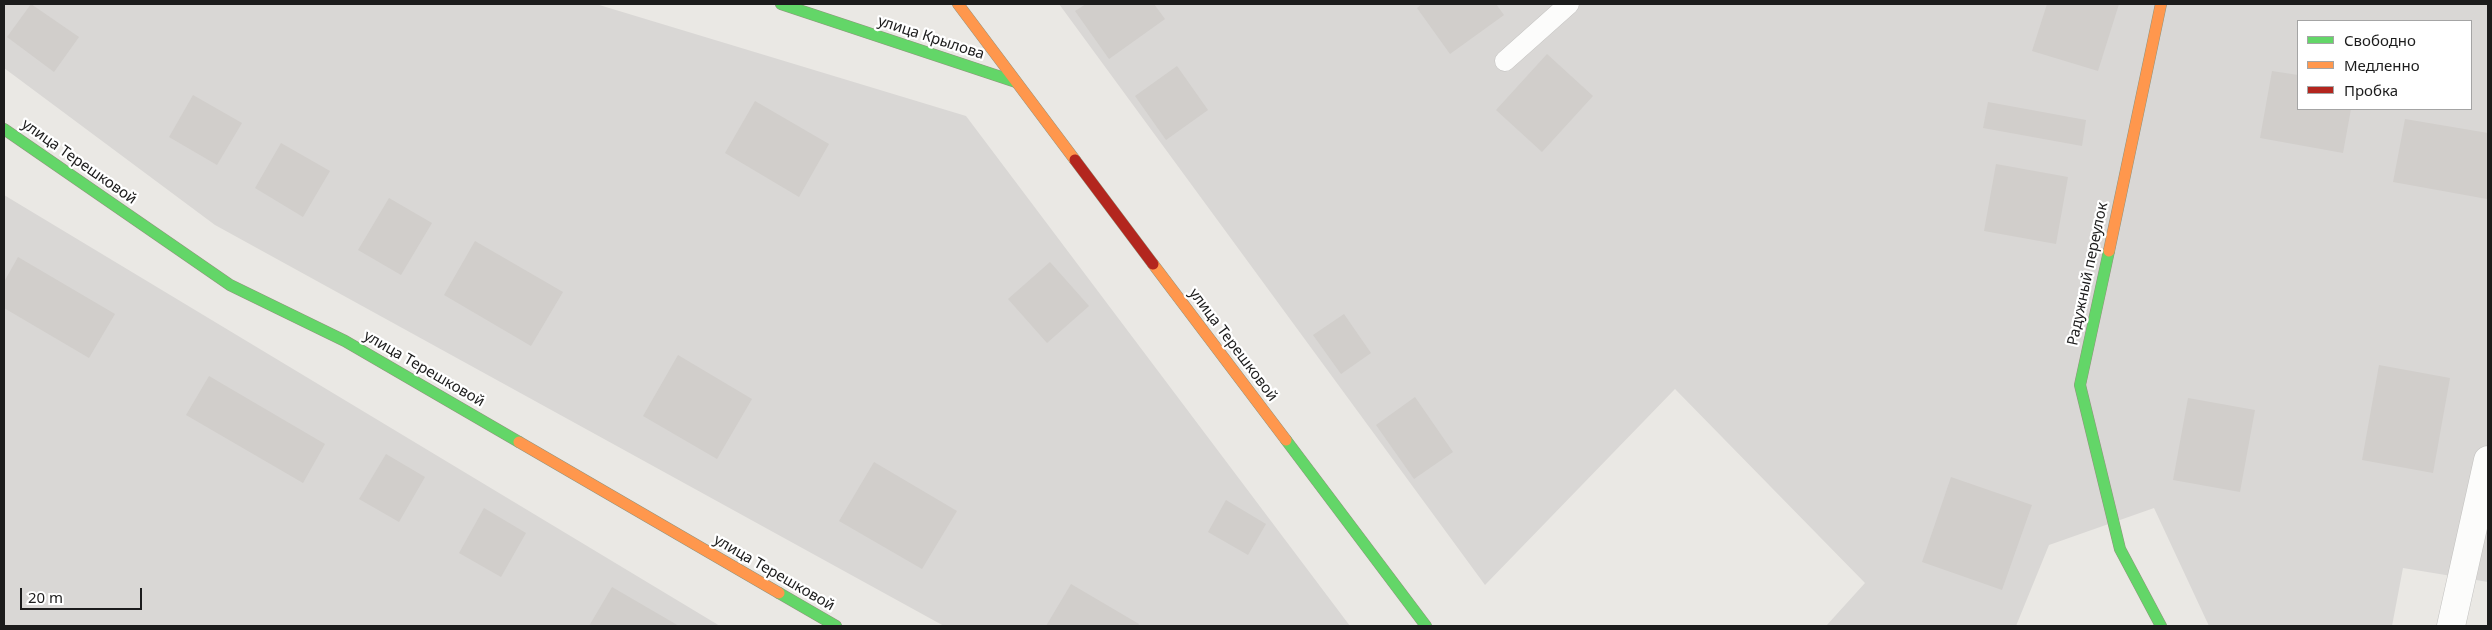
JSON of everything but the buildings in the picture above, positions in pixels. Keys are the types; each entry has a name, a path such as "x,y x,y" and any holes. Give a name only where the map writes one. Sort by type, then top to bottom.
{"street":[{"name":"улица Крылова","path":"781,4 1016,82"},
{"name":"улица Терешковой","path":"958,4 1426,626"},
{"name":"Радужный переулок","path":"2161,626 2120,549 2080,385 2162,4"},
{"name":"улица Терешковой","path":"4,129 230,285 346,341 836,626"},
{"path":"2451,626 2488,460"}],"lane":[{"path":"1505,60 1569,4"}],"shaded area":[{"path":"4,4 596,4 966,116 1350,626 944,626 215,225 4,68"},
{"path":"1059,4 2488,4 2488,582 2403,568 2392,626 2209,626 2154,508 2049,545 2016,626 1826,626 1865,583 1675,389 1485,585"},
{"path":"4,195 720,626 4,626"}],"traffic: fast":[{"path":"781,4 1016,82"},
{"path":"4,129 230,285 345,341 519,442"},
{"path":"2109,251 2080,385 2120,549 2161,626"},
{"path":"1286,440 1426,626"},
{"path":"779,593 836,626"}],"traffic: slow":[{"path":"958,4 1075,160"},
{"path":"2109,251 2161,4"},
{"path":"1153,264 1286,440"},
{"path":"519,442 779,593"}],"traffic: jam":[{"path":"1075,160 1153,264"}]}
